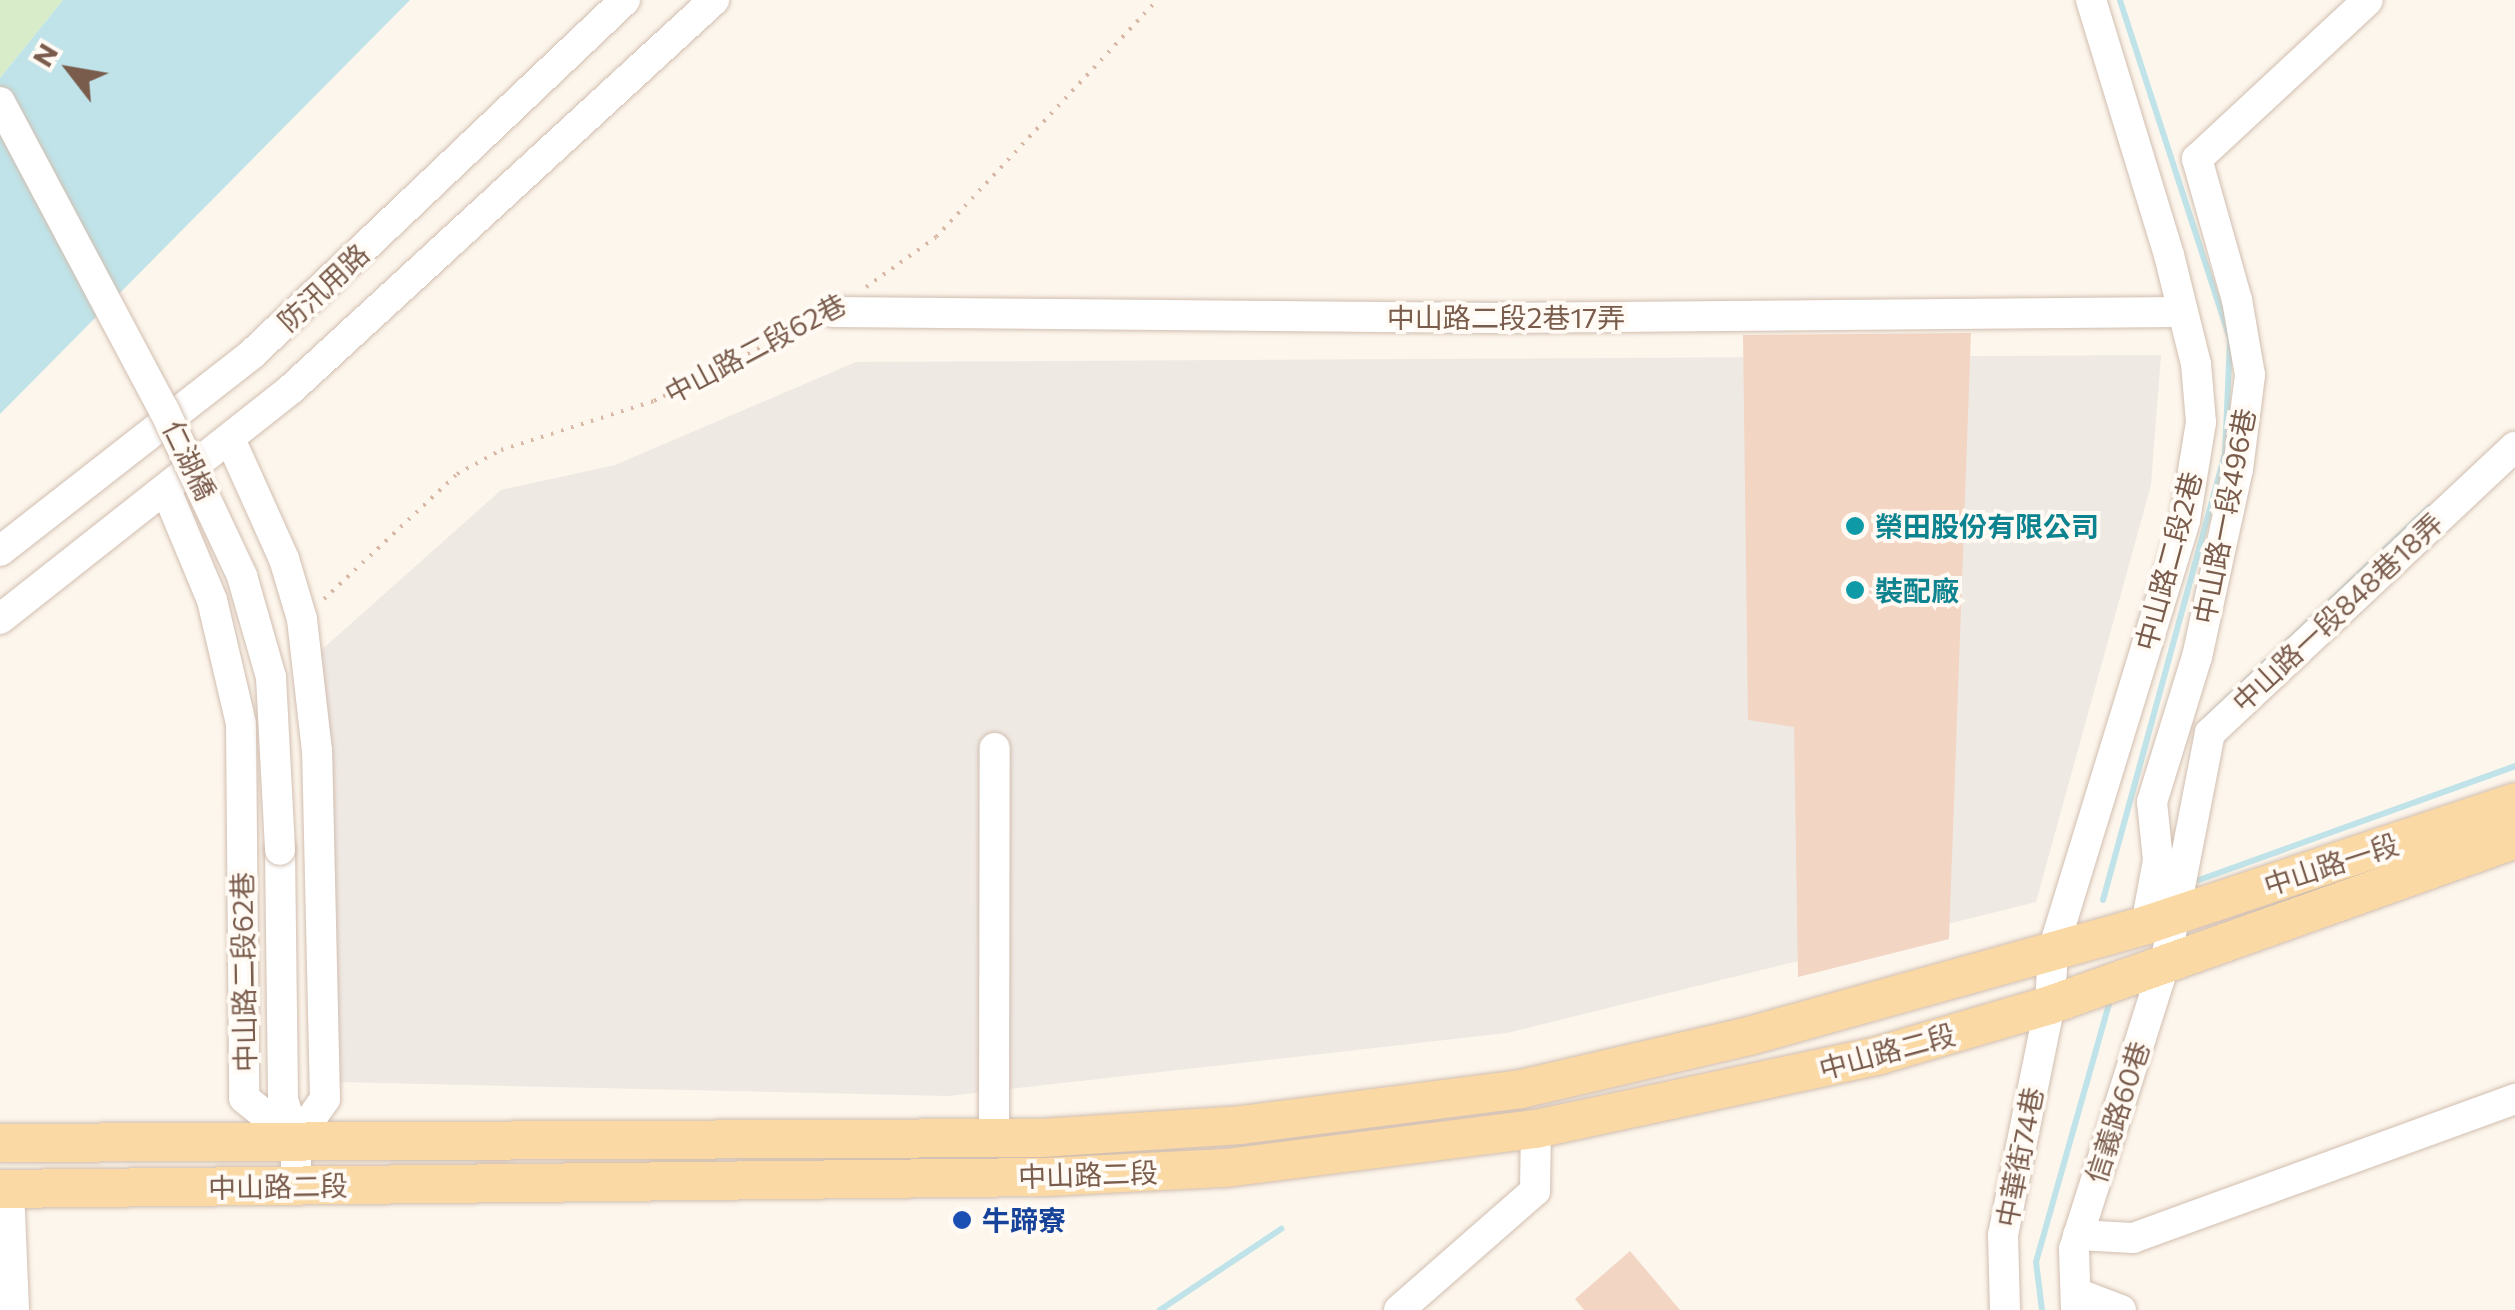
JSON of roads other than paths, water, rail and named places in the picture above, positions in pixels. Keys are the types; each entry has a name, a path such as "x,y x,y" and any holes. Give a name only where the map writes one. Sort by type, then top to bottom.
{"main road":[{"name":"中山路一段","path":"2160,921 2515,802"},
{"name":"中山路一段","path":"2159,962 2515,839"},
{"name":"中山路二段","path":"0,1143 994,1138 1241,1125 1522,1089 1749,1036 2160,921"},
{"name":"中山路二段","path":"5,1190 1118,1174 1226,1168 1536,1129 1880,1055 2064,999 2159,962"}],"street":[{"name":"防汛用路","path":"0,551 253,353 625,0"},
{"path":"0,619 231,441 433,265 714,0"},
{"name":"中山路二段2巷","path":"2064,999 2062,947 2185,520 2200,422 2196,364 2179,312 2169,255 2091,0"},
{"name":"中山路一段496巷","path":"2160,921 2152,802 2197,656 2238,470 2250,375 2237,300 2197,159 2368,0"},
{"name":"仁湖橋","path":"0,102 164,410 242,576 271,676 280,850"},
{"name":"中山路二段2巷17弄","path":"833,312 1497,318 2179,312"},
{"path":"231,441 284,559 302,619 318,751 324,1099 296,1140"},
{"name":"中山路一段848巷18弄","path":"2160,921 2210,733 2515,447"},
{"name":"中山路二段62巷","path":"168,492 212,600 241,724 244,1098 296,1140"},
{"path":"994,1138 996,748"},
{"name":"中山路二段62巷","path":"280,850 283,1100 296,1140 296,1187"},
{"name":"信義路60巷","path":"2076,1302 2078,1235 2159,962 2160,921"},
{"name":"中華街74巷","path":"2005,1310 2003,1235 2064,999"},
{"path":"2078,1235 2133,1238 2515,1099"},
{"path":"1398,1310 1535,1190 1536,1129"},
{"path":"5,1190 14,1310"},
{"path":"2076,1302 2122,1310"}],"water":[{"path":"63,0 410,0 0,414 0,78"}],"waterway":[{"path":"2103,900 2225,455 2230,339 2120,0"},
{"path":"2207,718 2429,507"},
{"path":"2199,880 2515,766"},
{"path":"2042,1310 2036,1262 2110,1000"},
{"path":"1160,1310 1281,1229"}],"place":[{"name":"榮田股份有限公司","path":"1855,526"},
{"name":"裝配廠","path":"1855,590"},
{"name":"牛蹄寮","path":"962,1220"}]}
